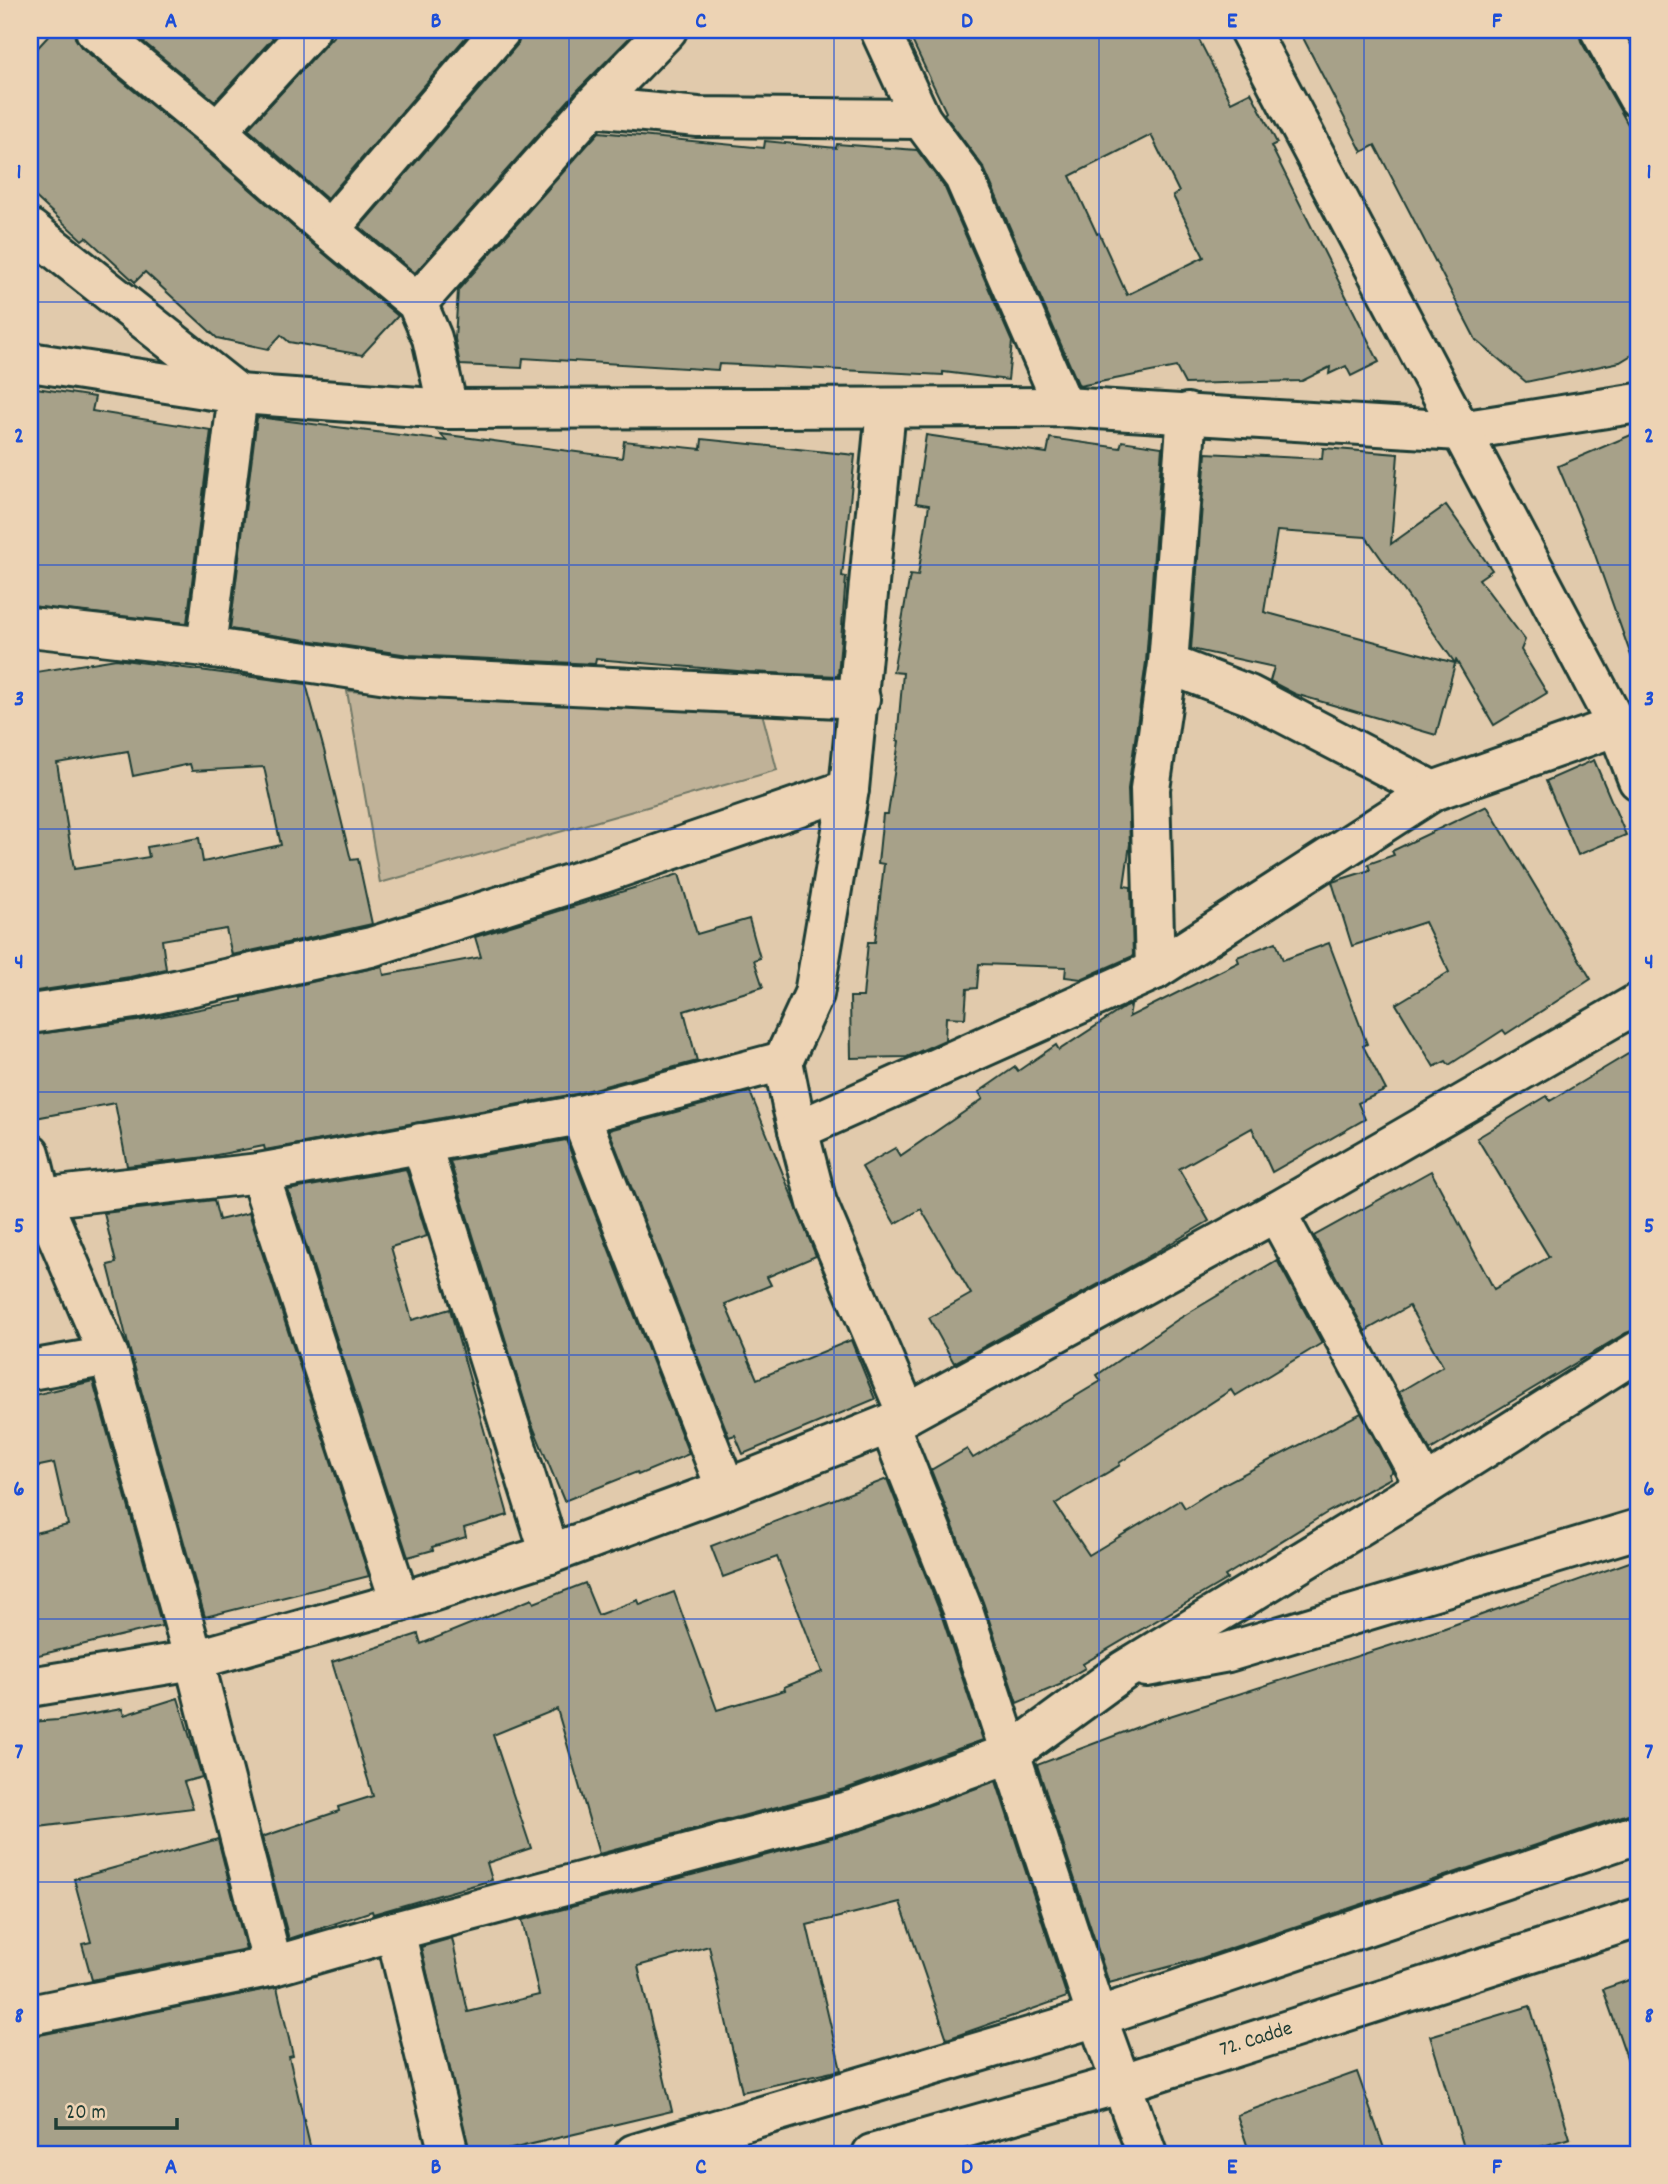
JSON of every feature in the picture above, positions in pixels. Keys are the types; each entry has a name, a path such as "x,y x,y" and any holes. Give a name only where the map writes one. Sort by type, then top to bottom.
{"street":[{"path":"95,30 217,131 416,303 432,338 448,409"},
{"path":"217,131 310,30"},
{"path":"329,230 501,30"},
{"path":"416,303 592,107 667,30"},
{"path":"880,30 921,119 964,177 1064,407"},
{"path":"1249,30 1460,431 1627,725 1638,780"},
{"path":"1600,30 1638,98"},
{"path":"592,107 698,117 921,119"},
{"path":"30,229 238,394"},
{"path":"30,362 238,394 448,409 1064,407 1460,431 1638,403"},
{"path":"206,647 238,394"},
{"path":"886,409 860,699 849,789 814,995 783,1061 797,1130 817,1203 898,1419 1097,2017 1147,2154"},
{"path":"1155,970 1150,789 1168,664 1187,413"},
{"path":"30,626 206,647 407,677 860,699"},
{"path":"1168,664 1249,695 1433,791"},
{"path":"797,1130 1155,970 1433,791 1627,725"},
{"path":"30,1014 134,999 371,947 601,874 849,789"},
{"path":"30,1687 194,1660 400,1602 550,1554 726,1489 898,1419 1276,1212 1638,1003"},
{"path":"41,1198 259,1173 580,1115 783,1061"},
{"path":"580,1115 726,1489"},
{"path":"421,1143 550,1554"},
{"path":"30,1153 41,1198 109,1356 194,1660 273,1966"},
{"path":"259,1173 400,1602"},
{"path":"1276,1212 1425,1486"},
{"path":"30,2015 273,1966 855,1809 1011,1753 1123,1671 1425,1486 1638,1351"},
{"path":"30,1370 109,1356"},
{"path":"1123,1671 1228,1652 1638,1528"},
{"path":"634,2154 1097,2017 1638,1833"},
{"name":"72. Cadde","path":"872,2154 1120,2084 1638,1918"},
{"path":"395,1931 449,2154"}],"shaded area":[{"path":"347,691 762,713 777,770 380,883"}],"building":[{"path":"54,30 74,30 75,38 81,47 398,316 362,355 289,342 281,335 268,349 217,338 145,272 135,282 86,237 82,240 30,192 30,56"},
{"path":"129,30 265,30 273,38 215,101"},
{"path":"339,30 472,30 327,199 248,129"},
{"path":"522,30 637,30 576,92 415,273 360,227 518,44"},
{"path":"907,30 1194,30 1231,102 1251,92 1277,143 1271,146 1379,362 1351,376 1346,366 1329,374 1330,367 1302,381 1185,384 1176,367 1079,386 984,168 944,114 946,112","holes":["1151,135 1179,192 1173,196 1204,257 1127,295 1070,176"]},
{"path":"1299,30 1578,30 1581,41 1638,142 1638,351 1620,362 1526,382 1476,340 1375,145 1362,152"},
{"path":"599,132 764,148 765,141 836,148 837,144 917,150 945,188 1012,342 1008,380 943,372 943,375 719,364 718,370 523,358 522,368 460,365 455,339 458,290"},
{"path":"30,387 95,397 92,411 211,430 187,623 30,606"},
{"path":"257,417 447,441 440,434 622,458 624,441 701,449 702,439 855,455 842,576 846,577 838,676 749,672 596,659 595,664 409,655 230,629"},
{"path":"1638,432 1638,663 1634,664 1593,549 1558,466"},
{"path":"926,435 1047,453 1050,438 1120,448 1122,441 1162,447 1146,662 1128,789 1130,844 1124,886 1131,887 1133,956 1081,979 1065,977 1066,967 979,964 977,988 967,989 965,1018 946,1017 945,1040 907,1057 851,1058 850,997 863,997 868,942 875,942 884,864 878,863 883,814 888,814 899,741 903,673 893,672 910,575 918,576 929,505 916,503"},
{"path":"1323,448 1398,454 1391,544 1446,505 1492,570 1479,579 1525,640 1521,650 1547,693 1494,725 1456,660 1436,735 1295,694 1270,681 1274,667 1191,649 1206,453 1322,459","holes":["1277,531 1366,537 1455,663 1264,612"]},
{"path":"116,659 306,684 351,860 358,859 372,924 232,955 226,929 162,940 166,969 30,992 30,673","holes":["128,751 133,776 190,764 192,771 264,767 281,845 203,862 199,838 147,847 149,857 74,869 57,763"]},
{"path":"1594,760 1626,835 1578,855 1546,781"},
{"path":"1487,806 1591,979 1506,1034 1503,1030 1449,1065 1446,1061 1434,1067 1396,1004 1449,972 1425,922 1352,946 1332,882 1370,870 1368,864 1394,855 1392,851"},
{"path":"679,874 697,934 749,919 760,958 754,960 763,987 684,1011 697,1061 575,1094 265,1150 264,1146 206,1157 127,1166 115,1103 30,1119 30,1035 137,1021 242,1001 242,998 382,966 384,975 481,957 475,937"},
{"path":"1276,942 1283,960 1329,943 1367,1044 1363,1046 1386,1090 1358,1103 1365,1119 1272,1172 1252,1128 1179,1169 1209,1221 954,1363 929,1318 971,1294 921,1209 895,1224 862,1167 895,1148 900,1156 983,1099 979,1092 1015,1067 1018,1071 1056,1045 1059,1050 1125,1007 1131,1005 1129,1017 1239,962 1237,957"},
{"path":"1638,1048 1638,1329 1626,1333 1430,1450 1399,1392 1443,1366 1409,1306 1365,1331 1314,1236 1431,1171 1494,1289 1549,1257 1477,1138 1547,1096 1550,1101"},
{"path":"750,1092 816,1256 767,1277 771,1285 725,1304 757,1379 851,1340 875,1399 743,1454 735,1435 729,1437 609,1130"},
{"path":"566,1140 689,1454 564,1501 531,1422 450,1161"},
{"path":"406,1169 427,1236 391,1247 412,1320 450,1309 508,1515 464,1528 466,1537 408,1557 288,1190"},
{"path":"214,1200 219,1220 249,1213 369,1576 205,1617 108,1265 116,1263 104,1213"},
{"path":"1277,1260 1322,1343 1235,1396 1231,1390 1119,1463 1120,1465 1055,1504 1089,1555 1180,1500 1185,1508 1220,1486 1361,1413 1392,1472 1389,1474 1391,1478 1328,1512 1225,1576 1227,1579 1083,1664 1085,1668 1061,1682 1062,1684 1017,1703 983,1602 931,1470 967,1449 973,1458 1101,1381 1097,1375 1177,1320"},
{"path":"93,1381 162,1626 30,1657 30,1534 68,1525 54,1463 30,1468 30,1396"},
{"path":"887,1479 942,1617 983,1740 848,1788 599,1854 557,1709 493,1735 531,1848 487,1863 492,1880 373,1914 372,1911 289,1939 262,1837 339,1811 338,1807 373,1796 332,1662 418,1634 421,1644 532,1599 534,1603 585,1583 598,1615 638,1600 640,1605 674,1592 717,1710 785,1690 784,1687 822,1672 777,1557 723,1577 711,1546"},
{"path":"1632,1561 1638,1586 1638,1813 1631,1813 1202,1958 1109,1983 1037,1765 1151,1722 1442,1629"},
{"path":"178,1698 202,1777 184,1782 193,1808 30,1828 30,1722 122,1709 124,1715"},
{"path":"996,1781 1067,1997 947,2039 900,1902 807,1925 841,2070 742,2092 709,1946 638,1966 672,2111 490,2154 470,2154 421,1947 452,1938 468,2012 539,1995 522,1920 861,1830"},
{"path":"218,1839 246,1949 92,1980 82,1944 91,1942 74,1879"},
{"path":"1638,1977 1638,2074 1633,2075 1603,1989"},
{"path":"277,1987 293,2056 289,2057 312,2154 30,2154 30,2037"},
{"path":"1530,2006 1570,2138 1516,2154 1466,2154 1430,2036"},
{"path":"1357,2072 1386,2154 1250,2154 1237,2115"}]}
